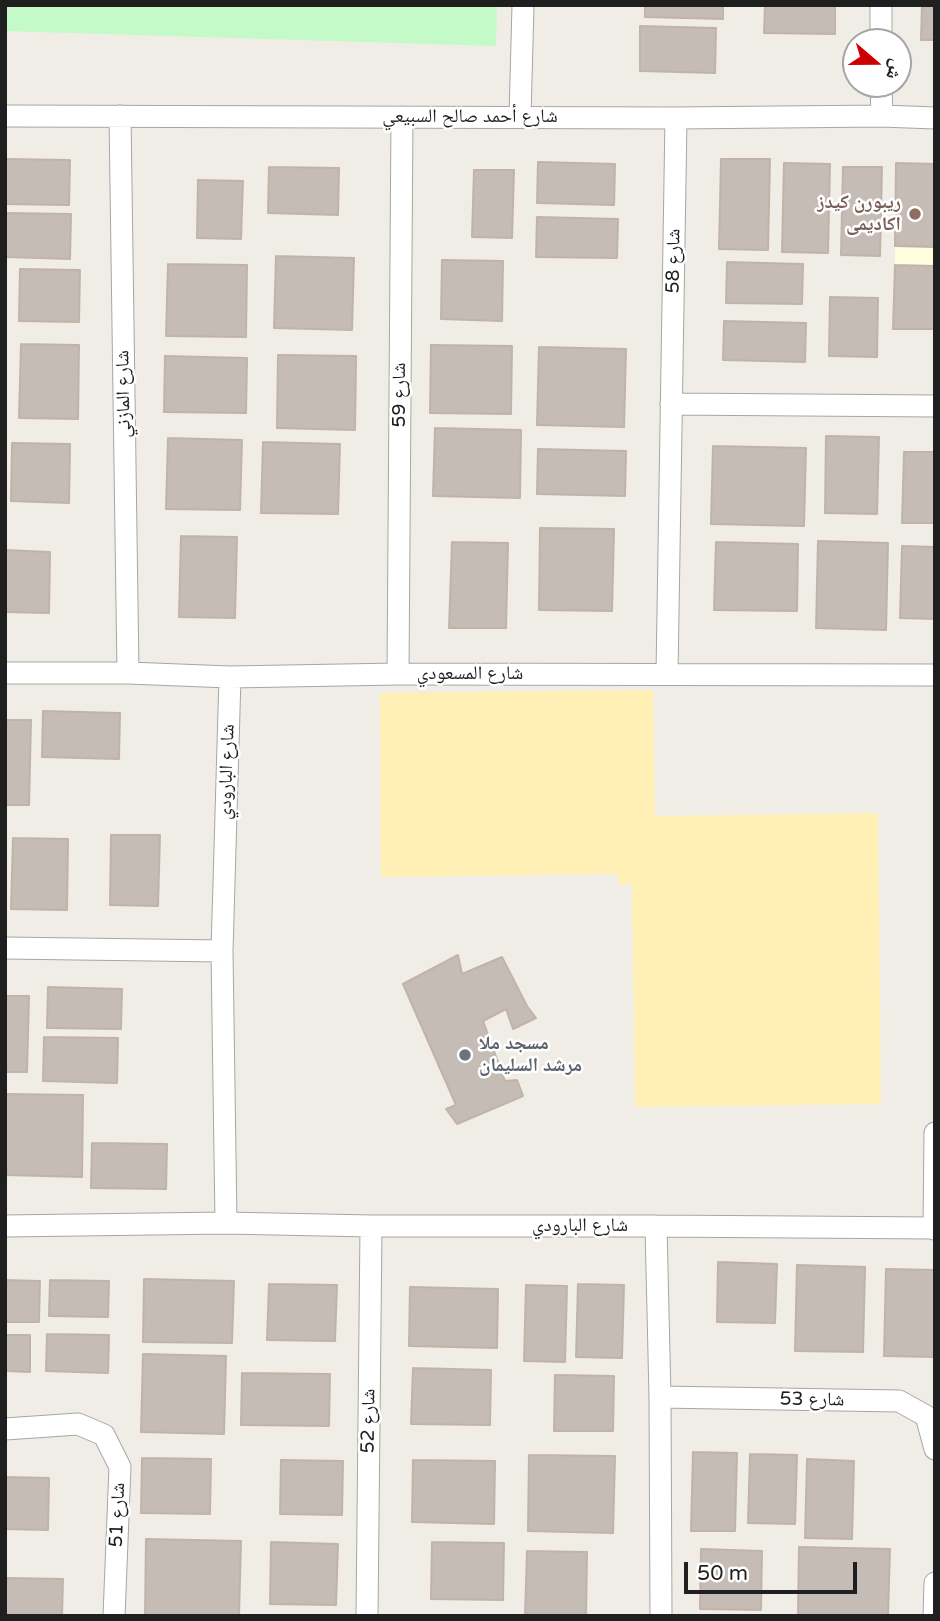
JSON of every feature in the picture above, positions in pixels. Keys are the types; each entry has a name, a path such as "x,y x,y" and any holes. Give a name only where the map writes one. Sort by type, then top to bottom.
{"street":[{"path":"520,117 523,5"},
{"path":"881,5 881,28"},
{"path":"881,98 881,116"},
{"name":"شارع أحمد صالح السبيعي","path":"5,116 935,118"},
{"name":"شارع المازني","path":"120,116 128,673"},
{"name":"شارع 59","path":"398,674 402,117"},
{"name":"شارع 58","path":"667,674 677,118"},
{"path":"671,404 935,407"},
{"name":"شارع المسعودي","path":"5,673 128,673 230,677 398,674 935,675"},
{"name":"شارع البارودي","path":"226,1223 222,951 230,677"},
{"path":"5,948 222,951"},
{"path":"934,1228 935,1133"},
{"name":"شارع البارودي","path":"5,1226 226,1223 934,1228"},
{"name":"شارع 52","path":"367,1616 371,1226"},
{"path":"656,1226 661,1616"},
{"name":"شارع 53","path":"660,1397 898,1401 926,1416 935,1449"},
{"name":"شارع 51","path":"5,1429 78,1424 104,1434 120,1467 114,1616"},
{"path":"934,1616 935,1583"}],"shaded area":[{"name":"ريبورن كيدز اكاديمى","path":"896,163 935,163 935,265 895,265"}],"sand":[{"path":"653,690 655,816 878,813 881,1104 635,1107 632,884 618,885 618,874 381,877 380,693"}],"green space":[{"path":"5,5 497,5 496,46 5,31"}],"building":[{"path":"645,5 723,5 723,19 645,17"},
{"path":"765,5 835,5 835,34 764,33"},
{"path":"922,5 935,5 935,40 921,40"},
{"path":"640,26 716,28 715,73 640,71"},
{"path":"5,159 70,160 69,205 5,204"},
{"path":"721,159 770,159 768,250 719,249"},
{"path":"538,162 615,164 614,205 537,203"},
{"path":"784,163 830,164 828,253 782,252"},
{"name":"ريبورن كيدز اكاديمى","path":"896,163 935,164 935,247 895,246"},
{"path":"269,167 339,168 338,215 268,213"},
{"path":"843,167 882,167 880,256 841,255"},
{"path":"474,170 514,170 512,238 472,237"},
{"path":"198,180 243,181 241,239 197,238"},
{"path":"5,213 71,214 70,259 5,257"},
{"path":"537,217 618,219 617,258 536,257"},
{"path":"276,256 354,258 352,330 274,328"},
{"path":"442,260 503,261 502,321 441,319"},
{"path":"727,262 803,264 802,304 726,303"},
{"path":"168,264 247,265 246,337 166,336"},
{"path":"895,265 935,266 935,329 893,329"},
{"path":"20,269 80,270 79,322 19,321"},
{"path":"830,297 878,298 877,357 829,356"},
{"path":"724,321 806,323 805,362 723,360"},
{"path":"21,344 79,345 78,419 19,418"},
{"path":"431,345 512,346 511,414 430,413"},
{"path":"539,347 626,349 624,427 537,425"},
{"path":"278,355 356,356 355,430 277,428"},
{"path":"165,356 247,358 246,413 164,412"},
{"path":"435,428 521,430 520,498 433,496"},
{"path":"826,436 879,437 877,514 825,513"},
{"path":"168,438 242,440 240,510 166,509"},
{"path":"263,442 340,444 338,514 261,513"},
{"path":"12,443 70,444 69,503 11,501"},
{"path":"713,446 806,448 804,526 711,524"},
{"path":"538,449 626,451 625,496 537,494"},
{"path":"904,452 935,452 935,523 902,523"},
{"path":"540,528 614,529 612,611 539,610"},
{"path":"181,536 237,537 235,618 179,617"},
{"path":"818,541 888,543 886,630 816,628"},
{"path":"452,542 508,543 506,628 449,628"},
{"path":"716,542 798,544 797,611 714,610"},
{"path":"902,546 935,547 935,619 900,618"},
{"path":"5,550 50,552 49,613 5,612"},
{"path":"43,711 120,713 119,759 42,757"},
{"path":"5,720 31,720 29,805 5,805"},
{"path":"111,835 160,835 158,906 110,905"},
{"path":"13,838 68,839 67,910 11,909"},
{"name":"مسجد ملا مرشد السليمان","path":"458,955 462,974 502,957 536,1018 513,1029 506,1009 483,1021 505,1081 517,1080 523,1096 457,1124 446,1109 456,1105 403,984"},
{"path":"48,987 122,989 121,1029 47,1028"},
{"path":"5,996 29,996 27,1072 5,1072"},
{"path":"44,1037 118,1038 117,1083 43,1081"},
{"path":"5,1094 83,1095 82,1177 5,1175"},
{"path":"92,1143 167,1144 166,1189 91,1188"},
{"path":"718,1262 777,1264 775,1323 717,1322"},
{"path":"797,1265 865,1267 863,1352 795,1351"},
{"path":"886,1269 935,1270 935,1357 884,1356"},
{"path":"144,1279 234,1281 232,1343 143,1342"},
{"path":"5,1280 40,1281 39,1322 5,1322"},
{"path":"50,1280 109,1281 108,1317 49,1316"},
{"path":"269,1284 337,1285 335,1341 267,1340"},
{"path":"578,1284 624,1285 622,1358 576,1357"},
{"path":"526,1285 567,1286 565,1362 524,1361"},
{"path":"410,1287 498,1289 497,1348 409,1346"},
{"path":"47,1334 109,1335 108,1373 46,1371"},
{"path":"5,1335 30,1335 30,1372 5,1371"},
{"path":"143,1354 226,1356 224,1434 141,1432"},
{"path":"413,1368 491,1370 490,1425 411,1424"},
{"path":"242,1373 330,1374 329,1426 241,1425"},
{"path":"555,1375 614,1376 613,1431 554,1431"},
{"path":"693,1452 737,1453 735,1531 691,1531"},
{"path":"750,1454 797,1455 795,1524 748,1523"},
{"path":"529,1455 615,1456 613,1533 528,1531"},
{"path":"142,1458 211,1459 210,1514 141,1513"},
{"path":"807,1459 854,1461 852,1539 805,1538"},
{"path":"281,1460 343,1461 342,1515 280,1514"},
{"path":"413,1460 495,1461 494,1524 412,1522"},
{"path":"5,1477 49,1478 48,1530 5,1529"},
{"path":"146,1539 241,1541 239,1616 145,1616"},
{"path":"271,1542 338,1544 336,1605 270,1604"},
{"path":"432,1542 504,1543 503,1600 431,1599"},
{"path":"799,1547 890,1549 888,1616 798,1616"},
{"path":"701,1549 762,1551 761,1610 700,1609"},
{"path":"527,1551 587,1552 586,1616 525,1616"},
{"path":"5,1578 63,1579 62,1616 5,1616"}],"place":[{"name":"ريبورن كيدز اكاديمى","path":"915,214"},
{"name":"مسجد ملا مرشد السليمان","path":"465,1055"}]}
